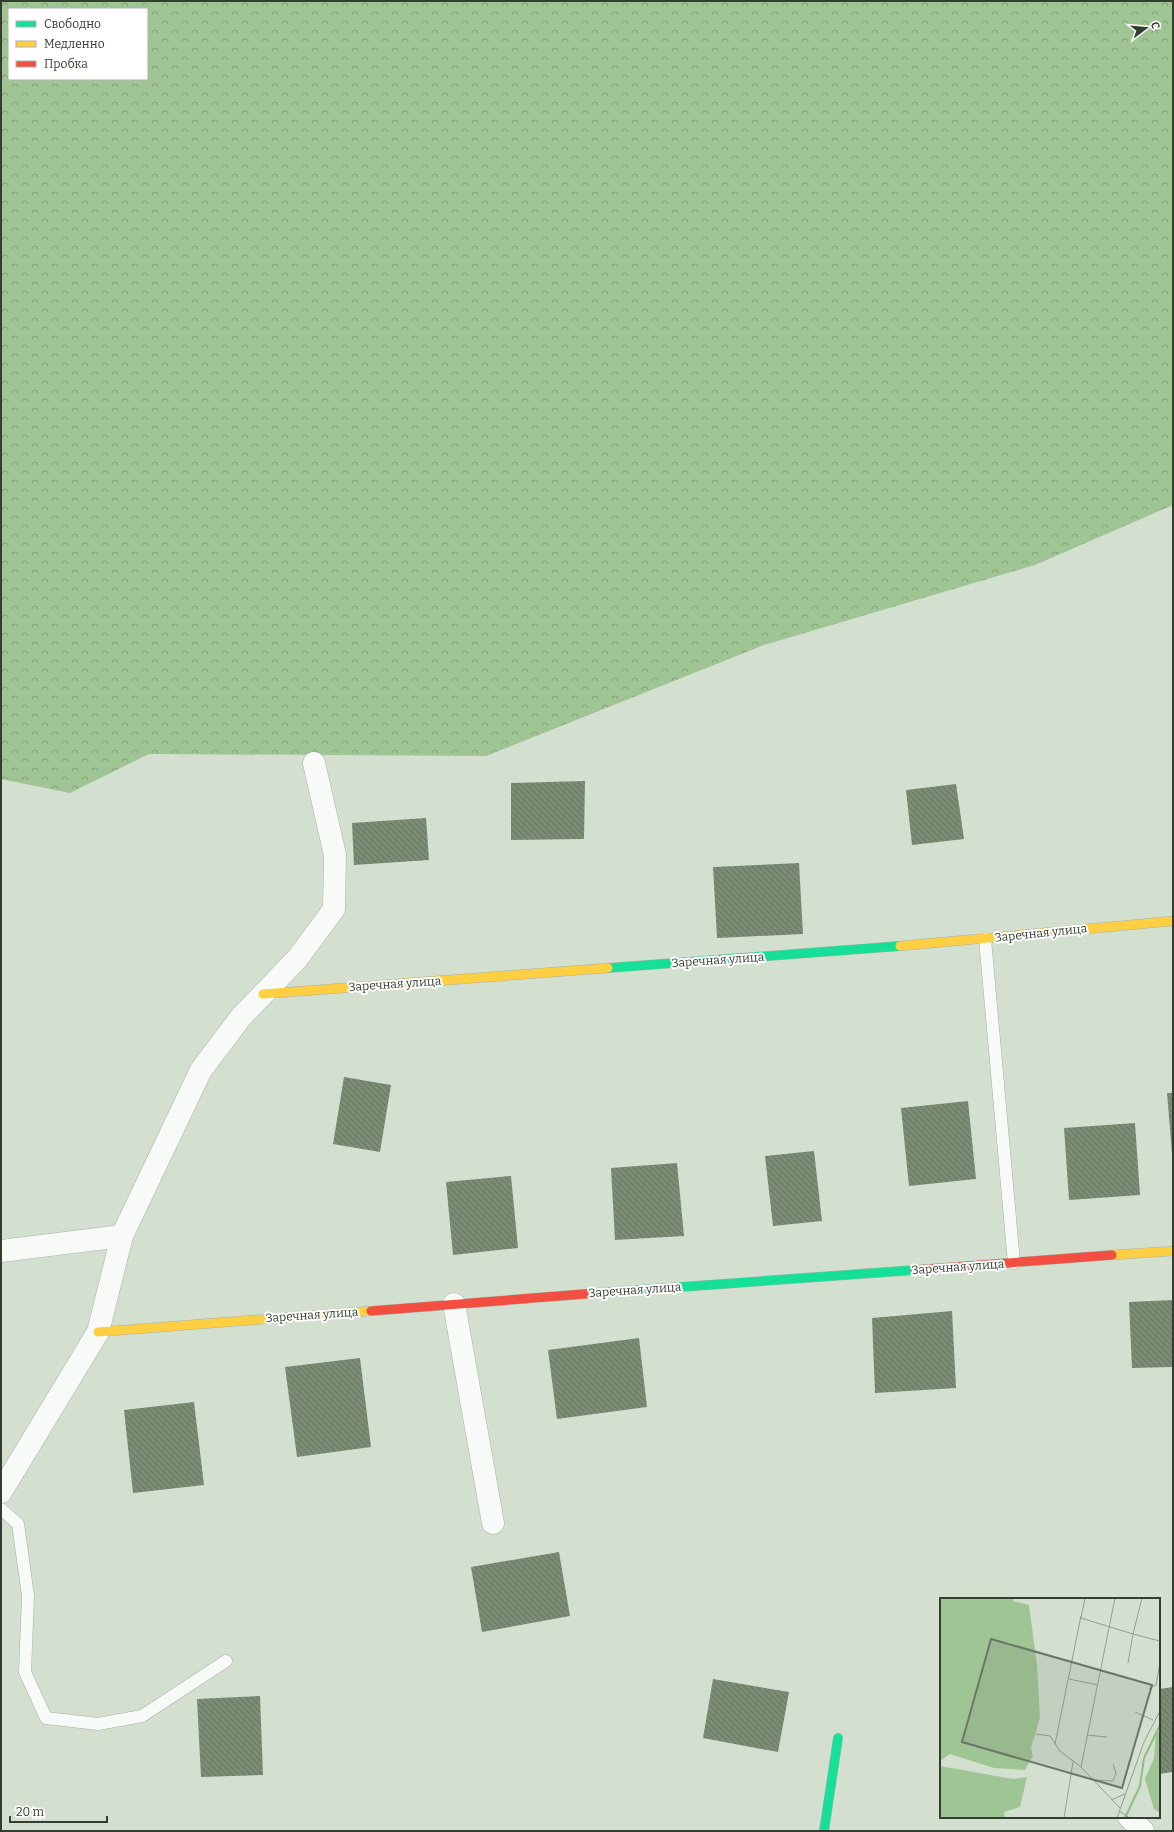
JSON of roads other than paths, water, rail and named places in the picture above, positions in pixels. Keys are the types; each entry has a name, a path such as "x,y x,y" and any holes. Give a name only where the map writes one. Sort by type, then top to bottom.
{"street":[{"path":"1,1492 98,1332 122,1236 201,1070 241,1017 297,959 334,908 335,855 314,763"},
{"name":"Заречная улица","path":"263,994 985,939 1173,921"},
{"path":"1,1251 122,1236"},
{"name":"Заречная улица","path":"98,1332 1173,1251"},
{"path":"454,1304 493,1523"},
{"path":"824,1831 838,1738"},
{"path":"1130,1818 1143,1831"}],"lane":[{"path":"985,939 1014,1263"},
{"path":"1,1509 18,1524 28,1596 24,1672 46,1718 98,1724 142,1716 226,1661"}]}
